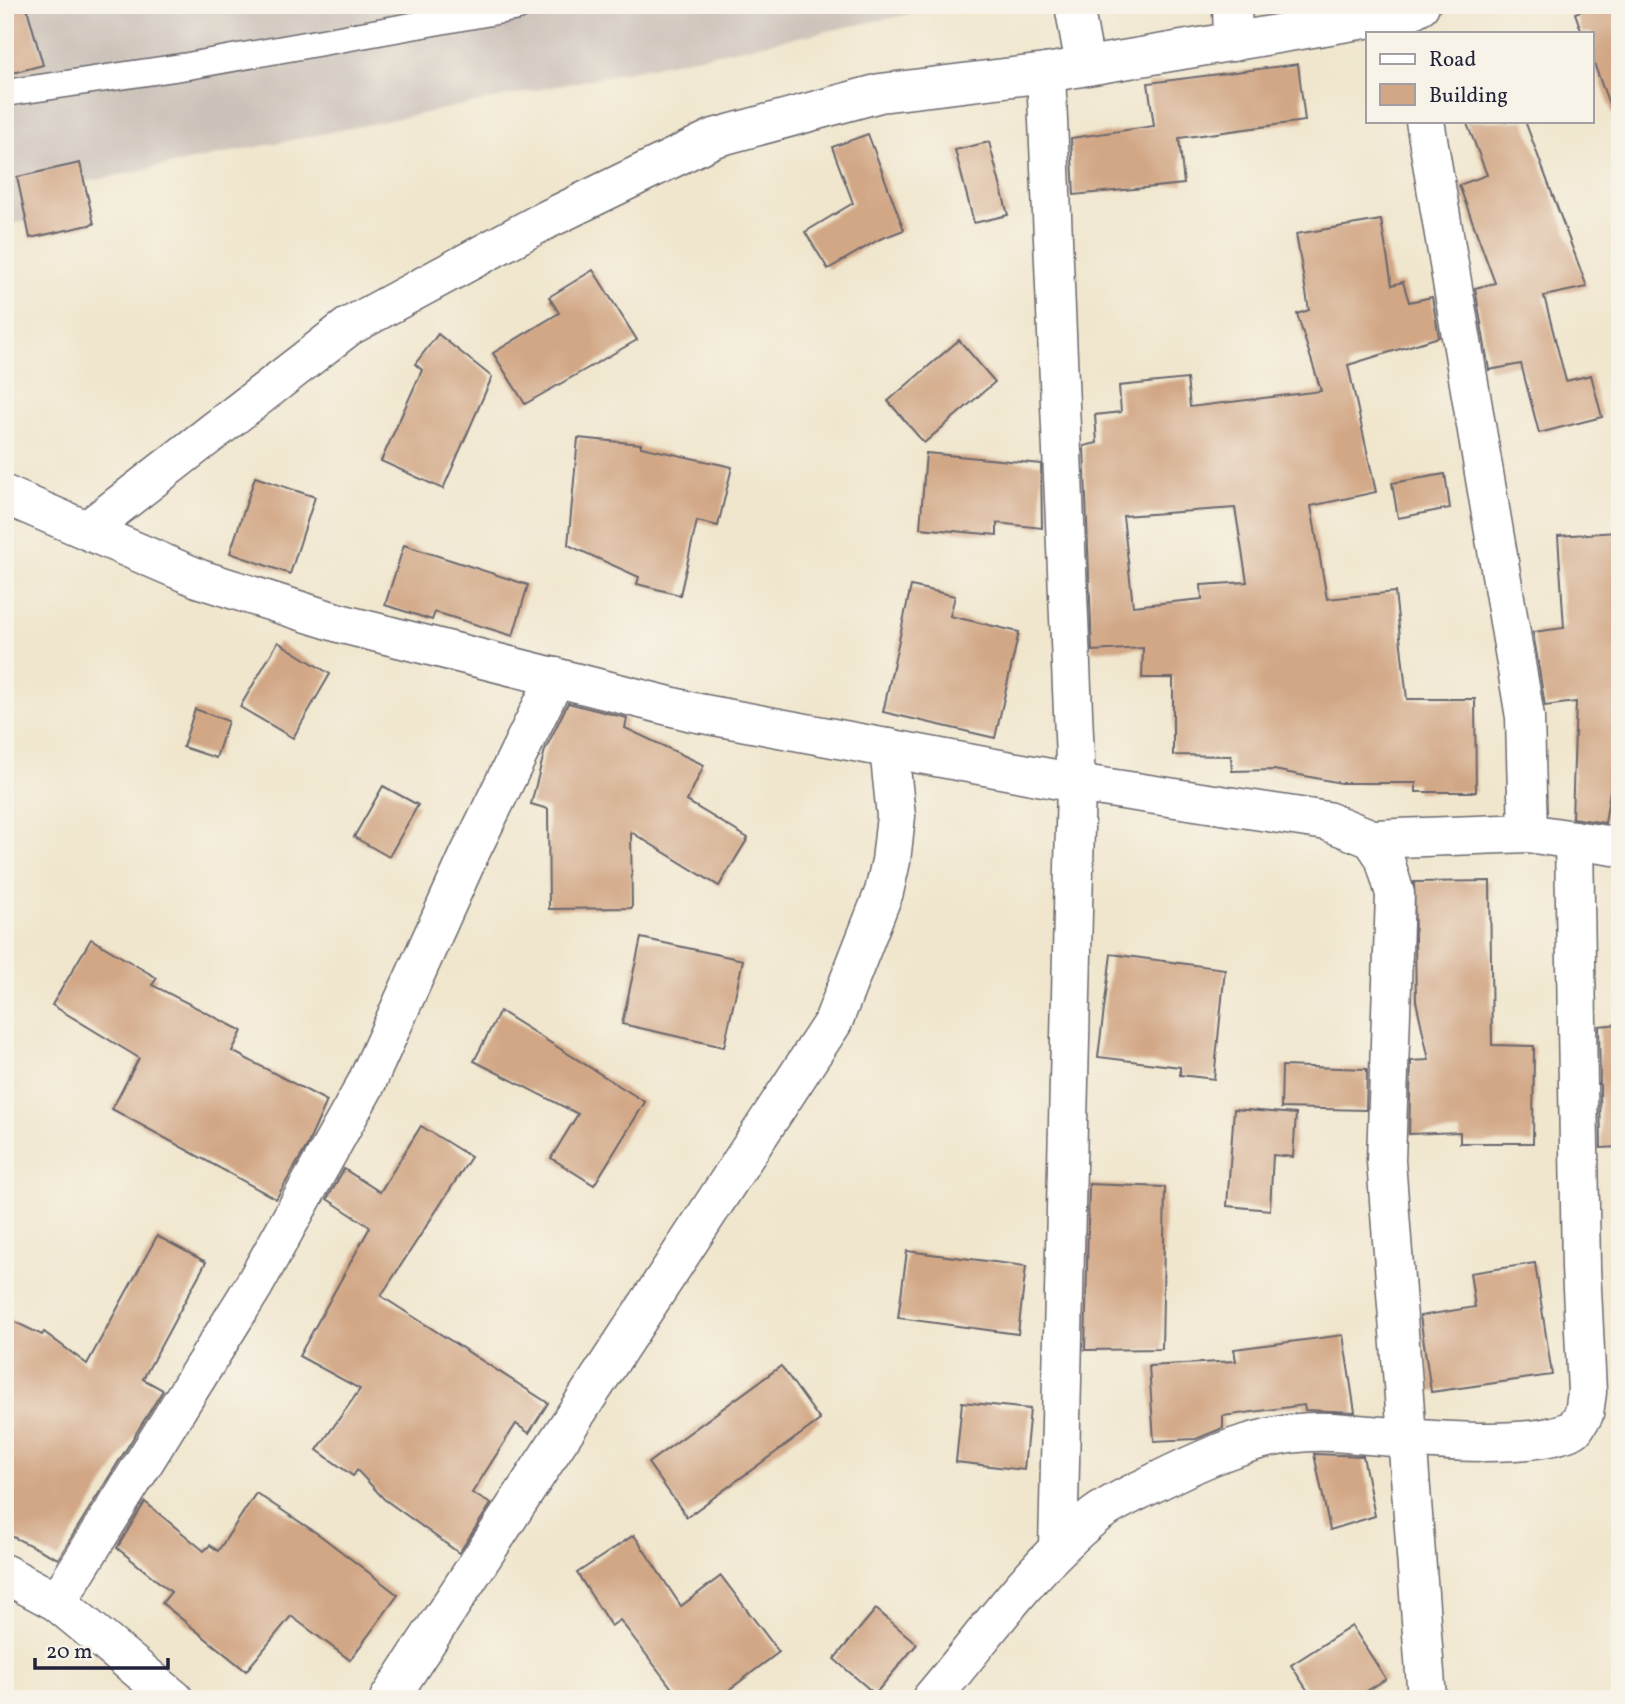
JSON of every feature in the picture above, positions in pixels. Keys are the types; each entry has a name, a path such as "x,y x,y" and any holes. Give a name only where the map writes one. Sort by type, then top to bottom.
{"street":[{"path":"1074,5 1085,66"},
{"path":"87,530 348,327 540,223 714,138 880,93 1085,66 1233,24 1412,17"},
{"path":"1046,73 1076,783 1058,1549"},
{"path":"1425,122 1525,717 1528,833"},
{"path":"5,495 200,579 327,619 693,712 1076,783 1327,821 1372,839 1528,833 1620,847"},
{"path":"57,1602 253,1287 366,1084 470,853 556,677"},
{"path":"389,1699 833,1022 884,892 891,861 897,816 889,748"},
{"path":"1372,839 1384,858 1395,894 1386,1161 1427,1699"},
{"path":"931,1699 1058,1549 1095,1516 1199,1460 1278,1434 1331,1432 1406,1440 1552,1437 1574,1429 1584,1413 1587,1392 1581,1268 1574,840"},
{"path":"5,1574 57,1602 174,1699"}],"lane":[{"path":"5,93 188,66 518,6"}],"shaded area":[{"path":"5,5 955,5 85,182 94,224 30,238 26,221 5,225"}],"building":[{"path":"5,5 26,5 43,65 5,75"},
{"path":"1596,5 1620,5 1620,122 1616,123 1594,63 1594,32 1582,32 1575,13"},
{"path":"1298,64 1305,121 1179,138 1184,184 1074,195 1071,138 1154,126 1148,83"},
{"path":"1466,122 1525,122 1587,287 1544,296 1566,381 1591,375 1602,417 1539,433 1521,364 1489,370 1475,288 1495,283 1459,185 1487,175"},
{"path":"868,134 904,230 880,239 828,269 805,232 853,203 832,147"},
{"path":"989,142 1008,215 974,223 955,150"},
{"path":"80,163 94,224 30,238 17,177"},
{"path":"1381,220 1392,285 1403,282 1409,302 1432,297 1439,337 1348,365 1376,492 1311,506 1327,599 1395,592 1407,699 1475,699 1476,792 1416,792 1416,783 1341,783 1274,770 1232,771 1231,756 1173,755 1173,678 1142,678 1143,648 1092,651 1084,446 1097,443 1095,415 1121,412 1119,386 1187,379 1190,407 1321,391 1297,314 1309,310 1296,234","holes":["1235,508 1247,582 1201,585 1202,599 1133,606 1123,516"]},
{"path":"593,270 637,340 525,404 493,353 559,313 549,297"},
{"path":"438,334 492,377 443,489 381,461 422,370 415,364"},
{"path":"959,340 995,382 924,443 888,401"},
{"path":"578,438 641,444 641,447 732,467 718,526 697,521 680,595 637,584 639,577 568,545"},
{"path":"926,453 1041,464 1042,528 997,523 997,535 920,528"},
{"path":"1445,474 1450,508 1398,518 1392,483"},
{"path":"255,477 315,497 290,574 230,553"},
{"path":"1616,532 1620,605 1620,779 1612,778 1605,823 1572,818 1576,702 1545,706 1533,632 1564,628 1558,536"},
{"path":"404,545 528,585 513,636 435,612 432,620 385,605"},
{"path":"911,586 955,596 950,616 1019,632 995,738 883,712"},
{"path":"278,642 330,674 293,738 240,707"},
{"path":"568,703 627,718 625,728 704,765 687,801 748,838 719,886 631,832 632,908 549,909 548,809 531,804 545,750"},
{"path":"195,709 228,721 216,758 183,747"},
{"path":"383,786 418,805 389,857 354,837"},
{"path":"1490,881 1492,1045 1534,1046 1533,1143 1460,1143 1460,1132 1409,1134 1411,1061 1429,1060 1416,1001 1414,882"},
{"path":"641,938 743,960 724,1047 622,1024"},
{"path":"91,939 157,978 152,985 242,1031 232,1051 327,1101 307,1146 276,1199 112,1109 139,1058 52,1005"},
{"path":"1111,954 1225,969 1214,1079 1180,1075 1180,1067 1098,1057"},
{"path":"500,1011 645,1102 594,1185 551,1158 578,1114 474,1061"},
{"path":"1620,1024 1620,1147 1601,1148 1599,1026"},
{"path":"1282,1066 1367,1069 1366,1110 1281,1108"},
{"path":"1234,1109 1296,1114 1293,1157 1273,1155 1270,1210 1227,1206"},
{"path":"421,1126 471,1157 381,1296 548,1403 529,1433 516,1424 472,1493 491,1504 459,1553 384,1499 357,1470 353,1476 317,1450 360,1389 299,1356 370,1227 327,1199 344,1169 380,1192"},
{"path":"1089,1184 1165,1187 1162,1349 1085,1350"},
{"path":"157,1236 206,1262 143,1379 163,1390 58,1559 5,1533 5,1317 42,1335 44,1332 87,1364"},
{"path":"907,1251 1026,1266 1018,1334 898,1318"},
{"path":"1535,1263 1552,1375 1431,1392 1420,1316 1475,1307 1470,1273"},
{"path":"1343,1335 1355,1412 1305,1410 1304,1405 1223,1416 1223,1428 1196,1439 1154,1441 1149,1366 1236,1361 1234,1349"},
{"path":"781,1366 820,1420 687,1517 648,1463"},
{"path":"962,1402 1030,1409 1024,1470 956,1462"},
{"path":"1314,1454 1363,1456 1375,1516 1330,1530"},
{"path":"256,1493 321,1536 398,1595 350,1660 291,1616 246,1671 162,1603 171,1592 117,1548 145,1502 204,1551 210,1545 218,1551"},
{"path":"634,1535 681,1606 721,1576 779,1652 717,1699 680,1699 620,1620 611,1626 577,1573"},
{"path":"876,1609 917,1644 875,1694 834,1659"},
{"path":"1352,1626 1386,1679 1354,1699 1313,1699 1291,1665"}]}
